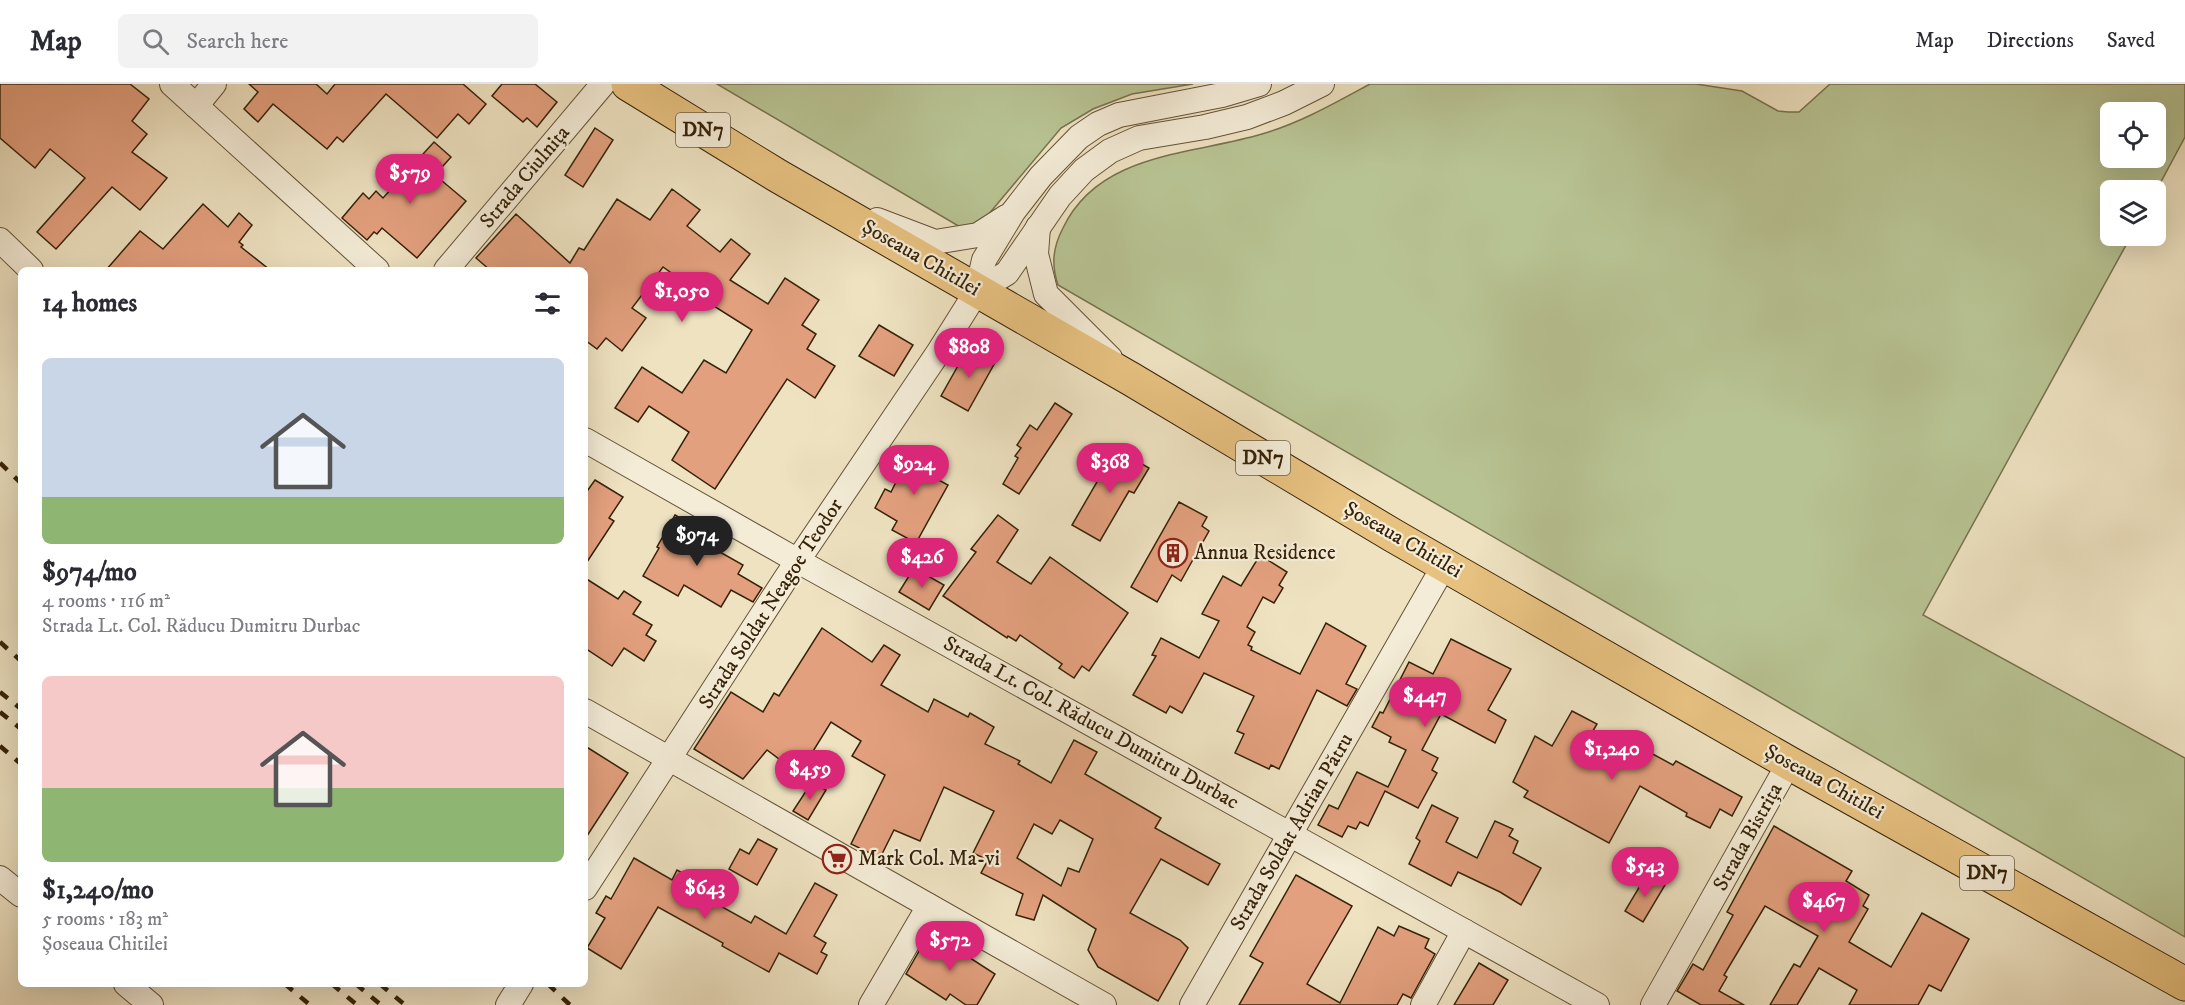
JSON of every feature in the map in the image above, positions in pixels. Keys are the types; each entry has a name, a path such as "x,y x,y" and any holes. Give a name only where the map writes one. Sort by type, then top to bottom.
{"main road":[{"name":"Șoseaua Chitilei","path":"628,84 808,193 1131,379 1394,536 1789,763 2185,984"}],"street":[{"path":"172,84 374,267"},
{"path":"196,106 214,84"},
{"name":"Strada Ciulnița","path":"449,267 603,84"},
{"path":"977,291 984,260 1013,212 1049,168 1079,137 1098,124 1119,115 1222,95 1259,84"},
{"path":"977,291 1007,273 1060,196 1084,170 1110,151 1139,138 1247,117 1284,103 1322,84"},
{"path":"808,193 935,242 978,235 1013,212"},
{"path":"1038,227 1036,254 1046,294 1131,379"},
{"path":"0,240 28,267"},
{"name":"Strada Soldat Neagoe Teodor","path":"588,883 977,291"},
{"name":"Strada Lt. Col. Răducu Dumitru Durbac","path":"588,442 1597,1005"},
{"name":"Strada Soldat Adrian Pătru","path":"1192,1005 1445,564"},
{"path":"588,713 1104,1005"},
{"name":"Strada Bistrița","path":"1653,1005 1789,763"},
{"path":"0,878 18,893"},
{"path":"871,1005 929,906"},
{"path":"1423,1005 1464,931"},
{"path":"130,987 151,1005"},
{"path":"508,1005 520,987"}],"green space":[{"path":"717,84 1193,84 1132,94 1093,109 1061,128 972,234"},
{"path":"1370,84 1696,84 1742,91 1778,111 1799,112 1830,84 2185,84 2185,137 2162,180 2100,180 2100,246 2126,246 1923,615 2185,758 2185,937 1058,285 1054,263 1055,249 1060,235 1079,203 1099,184 1123,170 1150,160 1262,134 1317,112"}],"building":[{"path":"0,84 130,84 149,99 132,121 147,134 132,152 167,178 140,210 112,187 56,249 37,232 85,178 50,149 35,168 0,138"},
{"path":"249,84 316,84 327,94 335,84 463,84 486,104 469,124 458,114 437,138 386,94 343,142 337,137 327,149 273,104 258,122 244,109 258,92"},
{"path":"502,84 535,84 557,102 537,127 527,118 523,122 492,96"},
{"path":"595,128 613,140 583,187 565,175"},
{"path":"434,142 451,157 435,175 466,201 417,258 382,228 377,234 374,232 367,240 342,218 363,193 369,199 376,191 383,198"},
{"path":"672,189 700,210 687,226 720,252 731,239 750,254 730,280 768,304 785,278 819,300 802,325 816,334 807,349 835,366 815,398 787,379 715,489 672,460 689,432 649,406 638,422 615,408 642,367 682,393 704,360 726,373 752,330 706,301 703,305 688,294 692,288 663,267 632,308 646,318 622,351 606,338 597,349 588,342 588,267 486,267 476,258 516,214 570,263 579,248 584,250 617,199 650,220"},
{"path":"203,204 228,227 239,213 252,225 239,242 243,245 241,247 266,267 109,267 140,231 163,249"},
{"path":"879,325 913,345 894,376 859,356"},
{"path":"980,349 997,359 968,411 941,396 964,355"},
{"path":"1055,403 1072,414 1019,494 1003,484 1018,458 1015,456 1021,448 1017,445 1030,425 1037,430"},
{"path":"913,448 943,465 935,478 948,485 916,543 892,530 897,521 875,508 885,489 891,492"},
{"path":"1116,449 1149,468 1134,493 1129,491 1100,541 1072,525"},
{"path":"595,480 623,497 609,518 614,521 588,560 588,490"},
{"name":"Annua Residence","path":"1179,502 1207,517 1202,526 1209,531 1181,581 1172,575 1157,602 1131,587"},
{"path":"675,515 692,525 688,534 743,565 738,574 762,588 753,602 731,590 721,607 684,585 678,596 643,576"},
{"path":"998,515 1018,530 997,562 1031,584 1050,557 1128,613 1089,671 1082,666 1074,678 1059,668 1062,664 1020,635 1016,641 1008,636 1007,638 943,596 976,552 971,549"},
{"path":"1260,555 1287,572 1279,585 1283,588 1274,603 1263,597 1247,627 1255,632 1248,645 1252,647 1251,650 1300,674 1326,623 1366,646 1346,684 1357,689 1347,706 1317,690 1279,769 1271,765 1269,769 1235,753 1244,734 1237,731 1254,696 1204,673 1182,713 1170,706 1166,713 1133,695 1156,656 1152,655 1161,638 1199,658 1219,621 1202,614 1223,576 1241,586"},
{"path":"914,568 944,585 929,610 899,592"},
{"path":"588,580 618,599 624,591 641,602 633,614 652,625 646,635 656,641 644,661 624,648 612,666 588,650"},
{"path":"822,628 872,662 884,645 900,655 881,685 928,712 934,699 968,717 970,713 994,727 985,744 1020,761 1018,764 1051,783 1074,740 1097,752 1085,774 1161,818 1155,828 1220,864 1208,885 1161,859 1130,913 1180,940 1188,948 1158,1001 1098,967 1088,950 1096,929 1043,895 1034,920 1016,915 1023,894 981,873 988,860 973,853 994,811 944,787 920,841 894,830 880,858 851,844 885,775 852,756 861,741 831,722 799,774 767,750 743,779 694,749 731,692 763,712 774,693 779,696","holes":["1060,820 1093,839 1079,872 1068,868 1061,886 1017,858 1034,824 1052,834"]},
{"path":"1451,639 1511,669 1488,710 1506,720 1495,743 1441,714 1422,750 1438,758 1432,770 1437,773 1418,808 1385,791 1368,826 1360,822 1356,829 1348,826 1342,837 1318,825 1329,805 1338,809 1357,772 1388,787 1406,750 1389,742 1391,737 1372,727 1380,712 1383,713 1409,662 1433,674"},
{"path":"1572,711 1597,724 1590,736 1620,752 1627,740 1673,765 1676,761 1742,797 1732,816 1720,809 1710,828 1686,816 1687,813 1640,786 1609,843 1524,797 1528,791 1513,782 1535,736 1552,746"},
{"path":"588,748 628,773 588,834"},
{"path":"812,782 826,790 808,820 793,811"},
{"path":"1432,805 1458,818 1446,842 1477,858 1495,821 1513,829 1509,836 1518,841 1513,853 1541,868 1521,905 1458,872 1451,886 1409,864 1420,841 1416,838"},
{"path":"1774,826 1852,871 1846,881 1869,895 1863,906 1868,909 1849,942 1891,967 1922,913 1969,939 1941,991 1929,985 1918,1005 1849,1005 1857,990 1819,968 1797,1005 1770,1005 1794,964 1800,967 1818,936 1765,906 1724,975 1727,977 1719,991 1744,1005 1701,1005 1677,991 1693,964 1703,970 1733,915 1727,912"},
{"path":"758,839 777,849 757,885 729,869 740,849 749,854"},
{"path":"634,858 672,880 677,870 711,888 706,898 751,923 755,916 786,934 815,883 837,895 814,936 826,943 821,952 827,955 817,974 779,953 769,972 658,907 621,969 588,949 605,918 596,913 606,896 611,899"},
{"path":"1647,874 1665,885 1643,922 1625,911"},
{"path":"1296,875 1352,906 1307,984 1340,1003 1378,927 1394,936 1399,926 1429,939 1425,948 1435,954 1411,998 1403,994 1397,1005 1239,1005 1263,963 1250,956"},
{"path":"930,932 995,974 977,1005 966,1005 950,994 946,1000 906,974"},
{"path":"1479,963 1508,980 1493,1005 1454,1005"}],"railway":[{"path":"0,463 18,480"},
{"path":"0,642 18,658"},
{"path":"0,692 18,707"},
{"path":"0,712 18,727"},
{"path":"0,746 18,761"},
{"path":"289,987 310,1005"},
{"path":"336,987 357,1005"},
{"path":"360,987 381,1005"},
{"path":"384,987 405,1005"},
{"path":"551,987 570,1005"}],"place":[{"name":"Annua Residence","path":"1173,553"},
{"name":"Mark Col. Ma-vi","path":"837,859"}]}
